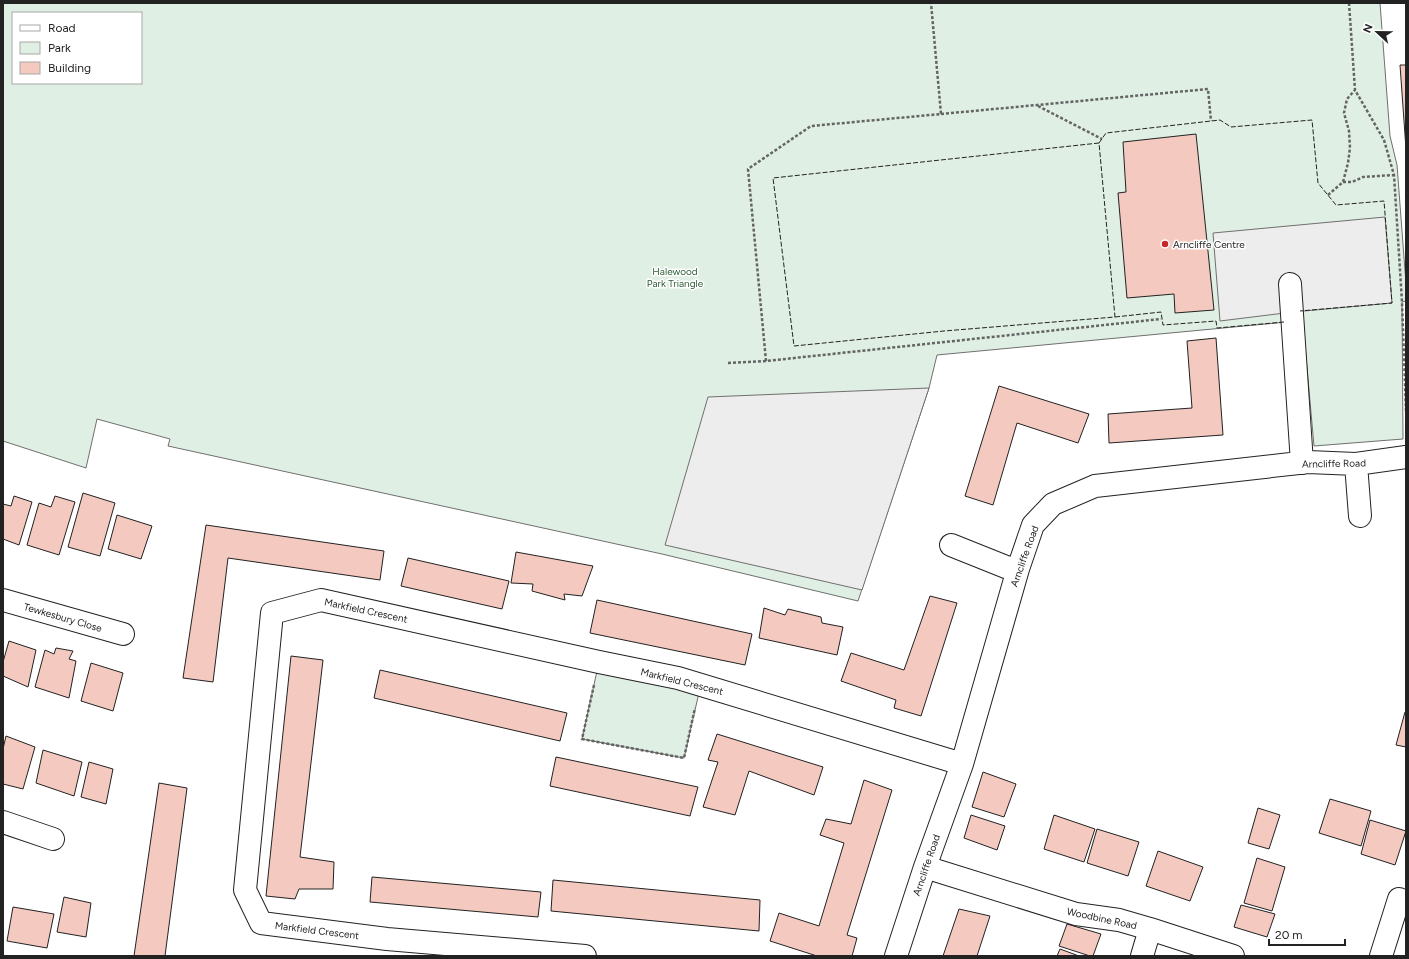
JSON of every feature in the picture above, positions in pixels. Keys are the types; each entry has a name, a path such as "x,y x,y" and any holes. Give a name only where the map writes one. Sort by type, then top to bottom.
{"street":[{"path":"1290,284 1302,463"},
{"name":"Arncliffe Road","path":"896,956 925,867 962,764 1032,525 1053,504 1095,486 1302,463 1356,464 1406,457"},
{"path":"1356,464 1360,516"},
{"path":"951,545 1006,567 1018,569"},
{"name":"Tewkesbury Close","path":"3,600 123,634"},
{"name":"Markfield Crescent","path":"585,956 387,939 262,923 246,890 272,613 321,600 678,678 962,764"},
{"path":"3,822 53,839"},
{"name":"Woodbine Road","path":"925,867 1076,914 1119,920 1233,956"},
{"path":"1381,956 1399,899"},
{"path":"1142,956 1150,929"}],"path":[{"path":"931,3 940,114"},
{"path":"1349,3 1355,90 1384,140 1394,175 1402,302 1406,411"},
{"path":"766,361 748,168 811,126 1208,89 1211,121"},
{"path":"1328,195 1343,182 1348,163 1350,148 1349,131 1344,113 1347,99 1355,90"},
{"path":"1037,105 1102,139"},
{"path":"1343,182 1352,182 1363,177 1394,175"},
{"path":"728,363 766,361 1161,319"},
{"path":"600,662 582,739 684,758 701,684"}],"green space":[{"name":"Halewood Park Triangle","path":"3,3 1380,3 1390,136 1397,165 1406,284 1406,301 1402,302 1403,439 1314,446 1302,312 1287,322 937,355 929,388 858,601 662,554 168,446 170,439 97,419 86,468 3,441"},
{"path":"599,662 701,684 684,758 582,739"}],"shaded area":[{"path":"1385,217 1392,303 1293,312 1220,321 1213,233"},
{"path":"929,388 862,590 665,545 708,397"}],"building":[{"path":"1400,65 1406,65 1406,149"},
{"name":"Arncliffe Centre","path":"1196,134 1214,310 1175,313 1174,294 1127,298 1118,193 1126,192 1123,142"},
{"path":"1216,338 1223,435 1109,443 1108,414 1192,408 1187,341"},
{"path":"999,386 1089,414 1078,443 1017,423 993,505 965,496"},
{"path":"83,493 115,503 100,556 68,547"},
{"path":"14,496 32,502 19,545 3,539 3,504 11,506"},
{"path":"55,496 75,502 59,555 27,545 39,503 51,507"},
{"path":"117,515 152,526 141,559 108,549"},
{"path":"206,525 384,551 380,580 228,558 213,682 183,678"},
{"path":"516,552 593,566 582,596 564,594 565,600 532,591 533,584 511,583"},
{"path":"408,558 509,581 502,609 401,586"},
{"path":"930,596 957,603 921,716 894,708 896,700 841,681 851,653 904,670"},
{"path":"597,600 752,634 745,665 590,633"},
{"path":"764,608 785,615 788,609 821,617 822,623 843,627 837,655 759,638"},
{"path":"9,641 36,650 28,687 3,676 3,662"},
{"path":"56,648 73,651 69,659 76,661 69,698 35,687 45,650 54,654"},
{"path":"291,656 323,660 300,857 334,862 333,889 299,889 295,899 266,896"},
{"path":"91,663 123,673 113,711 81,701"},
{"path":"380,670 567,713 560,741 374,698"},
{"path":"1406,712 1406,747 1396,745"},
{"path":"717,734 823,767 814,795 749,771 735,815 703,807 718,762 708,760"},
{"path":"6,736 35,747 23,789 3,784 3,749"},
{"path":"43,750 82,762 74,796 36,783"},
{"path":"556,757 698,787 690,816 550,786"},
{"path":"89,762 113,769 106,804 81,797"},
{"path":"983,772 1016,784 1004,817 972,807"},
{"path":"864,780 892,790 847,935 857,938 852,956 817,956 770,941 779,913 819,926 844,843 820,835 826,819 851,824"},
{"path":"159,783 187,788 165,956 134,956"},
{"path":"1330,799 1371,811 1361,846 1319,833"},
{"path":"1258,808 1280,815 1269,849 1248,843"},
{"path":"971,815 1005,826 997,850 964,838"},
{"path":"1054,815 1095,829 1084,862 1044,849"},
{"path":"1370,820 1406,831 1395,865 1361,854"},
{"path":"1097,829 1139,842 1128,876 1087,863"},
{"path":"1158,851 1203,867 1190,901 1146,886"},
{"path":"1257,858 1285,867 1272,911 1244,903"},
{"path":"372,877 541,892 538,917 370,902"},
{"path":"553,880 760,900 759,931 551,911"},
{"path":"64,897 91,903 86,937 57,932"},
{"path":"1241,905 1275,914 1267,937 1234,927"},
{"path":"13,907 54,914 47,948 7,941"},
{"path":"959,909 990,916 977,956 943,956"},
{"path":"1067,924 1101,934 1093,956 1059,946"},
{"path":"1060,949 1079,956 1057,956"}],"fence":[{"path":"1099,143 773,178 794,346 944,331 1115,317 1099,143 1106,133 1220,120 1231,127 1312,120 1318,183 1336,205 1384,201 1392,303 1300,311"},
{"path":"1115,317 1161,312 1163,325 1216,321 1217,328 1284,322"}],"place":[{"name":"Arncliffe Centre","path":"1165,244"}]}
